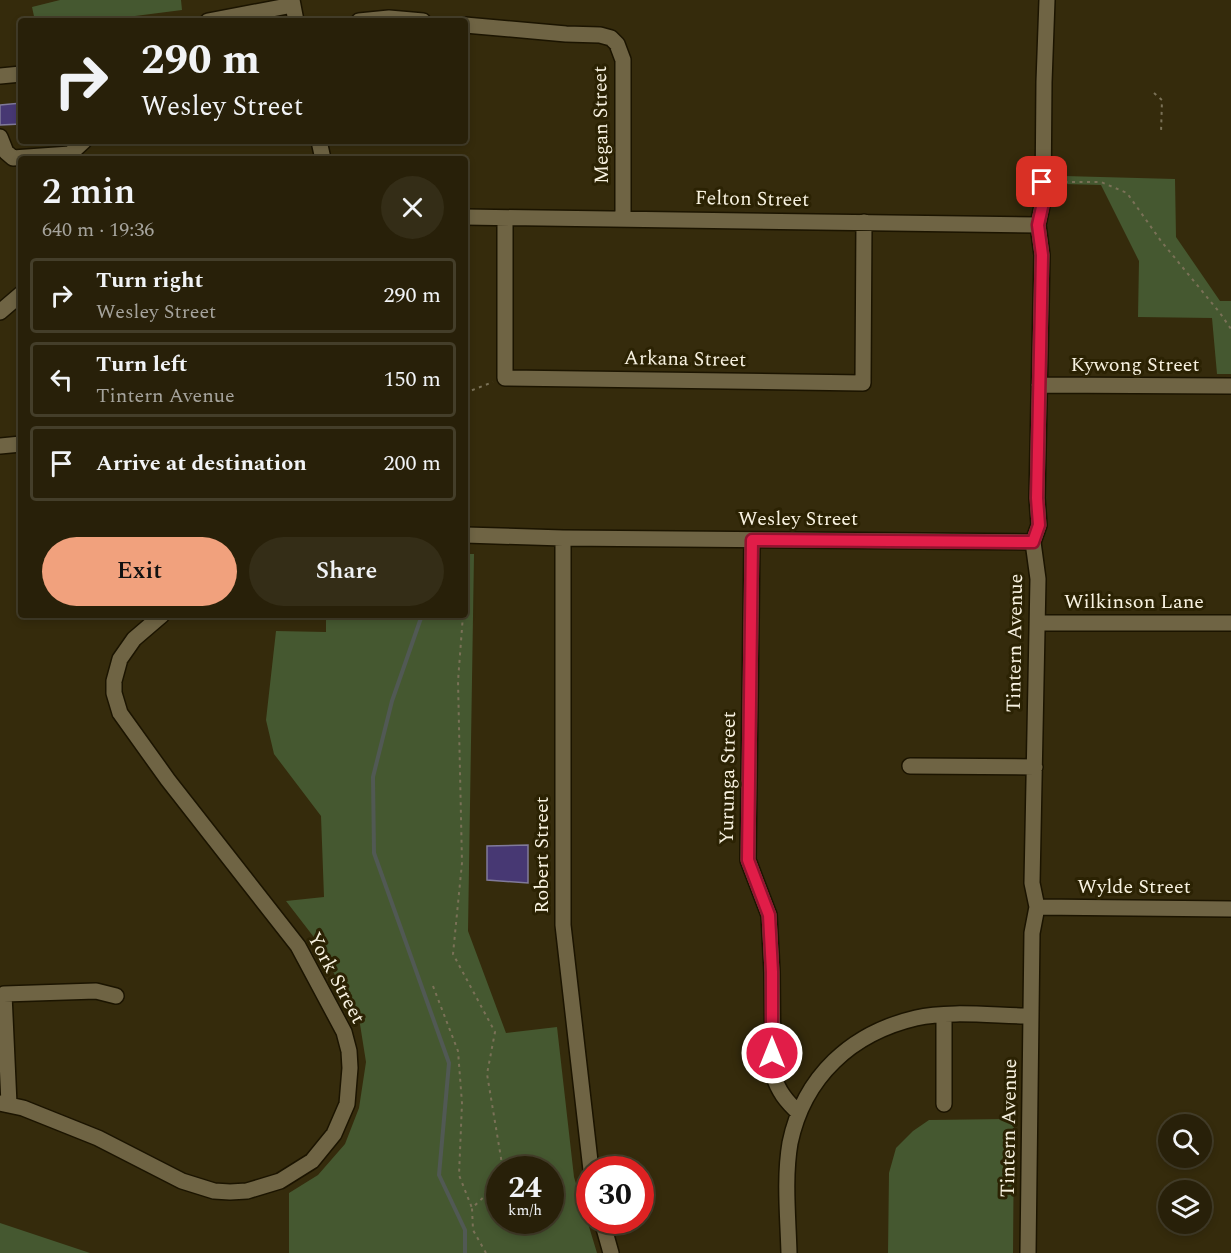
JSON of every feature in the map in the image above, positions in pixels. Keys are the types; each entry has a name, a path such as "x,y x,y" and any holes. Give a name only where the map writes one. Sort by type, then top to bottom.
{"street":[{"name":"Tintern Avenue","path":"1028,1253 1032,933 1037,907 1032,883 1038,569 1033,542 1039,519 1042,255 1038,225 1042,207 1047,0"},
{"path":"221,18 293,2 296,18"},
{"name":"Megan Street","path":"468,25 600,35 611,38 617,44 623,60 623,219"},
{"path":"0,76 18,74"},
{"path":"1,143 6,152 18,158"},
{"path":"50,156 70,154 81,144"},
{"name":"Felton Street","path":"468,217 1038,225"},
{"name":"Arkana Street","path":"505,218 505,378 863,383 864,222"},
{"path":"0,312 18,297"},
{"name":"Kywong Street","path":"1039,386 1231,386"},
{"path":"0,446 18,444"},
{"path":"468,535 562,538"},
{"name":"Wesley Street","path":"562,538 1033,542"},
{"name":"Robert Street","path":"562,538 563,925 589,1156"},
{"name":"Yurunga Street","path":"752,540 748,860 769,915 773,1074 776,1086 783,1098 799,1113"},
{"name":"York Street","path":"5,1103 98,1138 182,1181 214,1191 230,1192 247,1191 280,1181 312,1161 334,1134 347,1104 350,1068 349,1051 344,1032 298,945 168,780 120,713 114,693 114,681 120,659 134,639 158,618"},
{"name":"Wilkinson Lane","path":"1037,623 1231,623"},
{"path":"910,766 1035,767"},
{"name":"Wylde Street","path":"1037,907 1231,909"},
{"path":"5,1103 4,994 96,991 116,996"},
{"path":"944,1015 944,1104"},
{"path":"789,1253 790,1143 799,1113 813,1085 836,1059 861,1038 918,1017 944,1015 1031,1017"},
{"path":"606,1234 611,1253"}],"path":[{"path":"1154,93 1162,100 1161,133"},
{"path":"1042,182 1101,182 1126,193 1231,329"},
{"path":"468,392 478,387"},
{"path":"463,618 458,681 462,863 453,954 495,1032 487,1074 501,1156"},
{"path":"433,986 458,1051 462,1103 459,1175 472,1208 473,1230 486,1253"},
{"path":"472,1208 486,1195"}],"green space":[{"path":"60,0 181,0 182,10 119,18 34,18 32,7"},
{"path":"1064,176 1175,179 1176,237 1220,301 1231,301 1231,374 1217,374 1212,318 1138,317 1139,261 1101,185 1063,184"},
{"path":"468,554 474,554 468,931 506,1033 557,1027 576,1184 576,1234 591,1234 597,1253 289,1253 289,1193 318,1175 345,1144 359,1108 366,1062 359,1018 313,936 286,901 324,897 321,816 274,754 266,720 276,631 326,632 326,618 468,618"},
{"path":"1006,1119 1014,1127 1013,1253 888,1253 889,1173 896,1148 913,1131 929,1120"},
{"path":"0,1223 90,1253 0,1253"}],"building":[{"path":"18,103 18,124 0,125 0,105"},
{"path":"528,845 528,883 487,880 487,846"}],"waterway":[{"path":"421,618 392,701 373,777 374,853 449,1063 439,1175 465,1230 465,1253"}],"route":[{"path":"772,1053 769,915 748,860 752,540 1033,542 1039,525 1037,498 1042,255 1038,221 1043,201 1042,182"}]}
